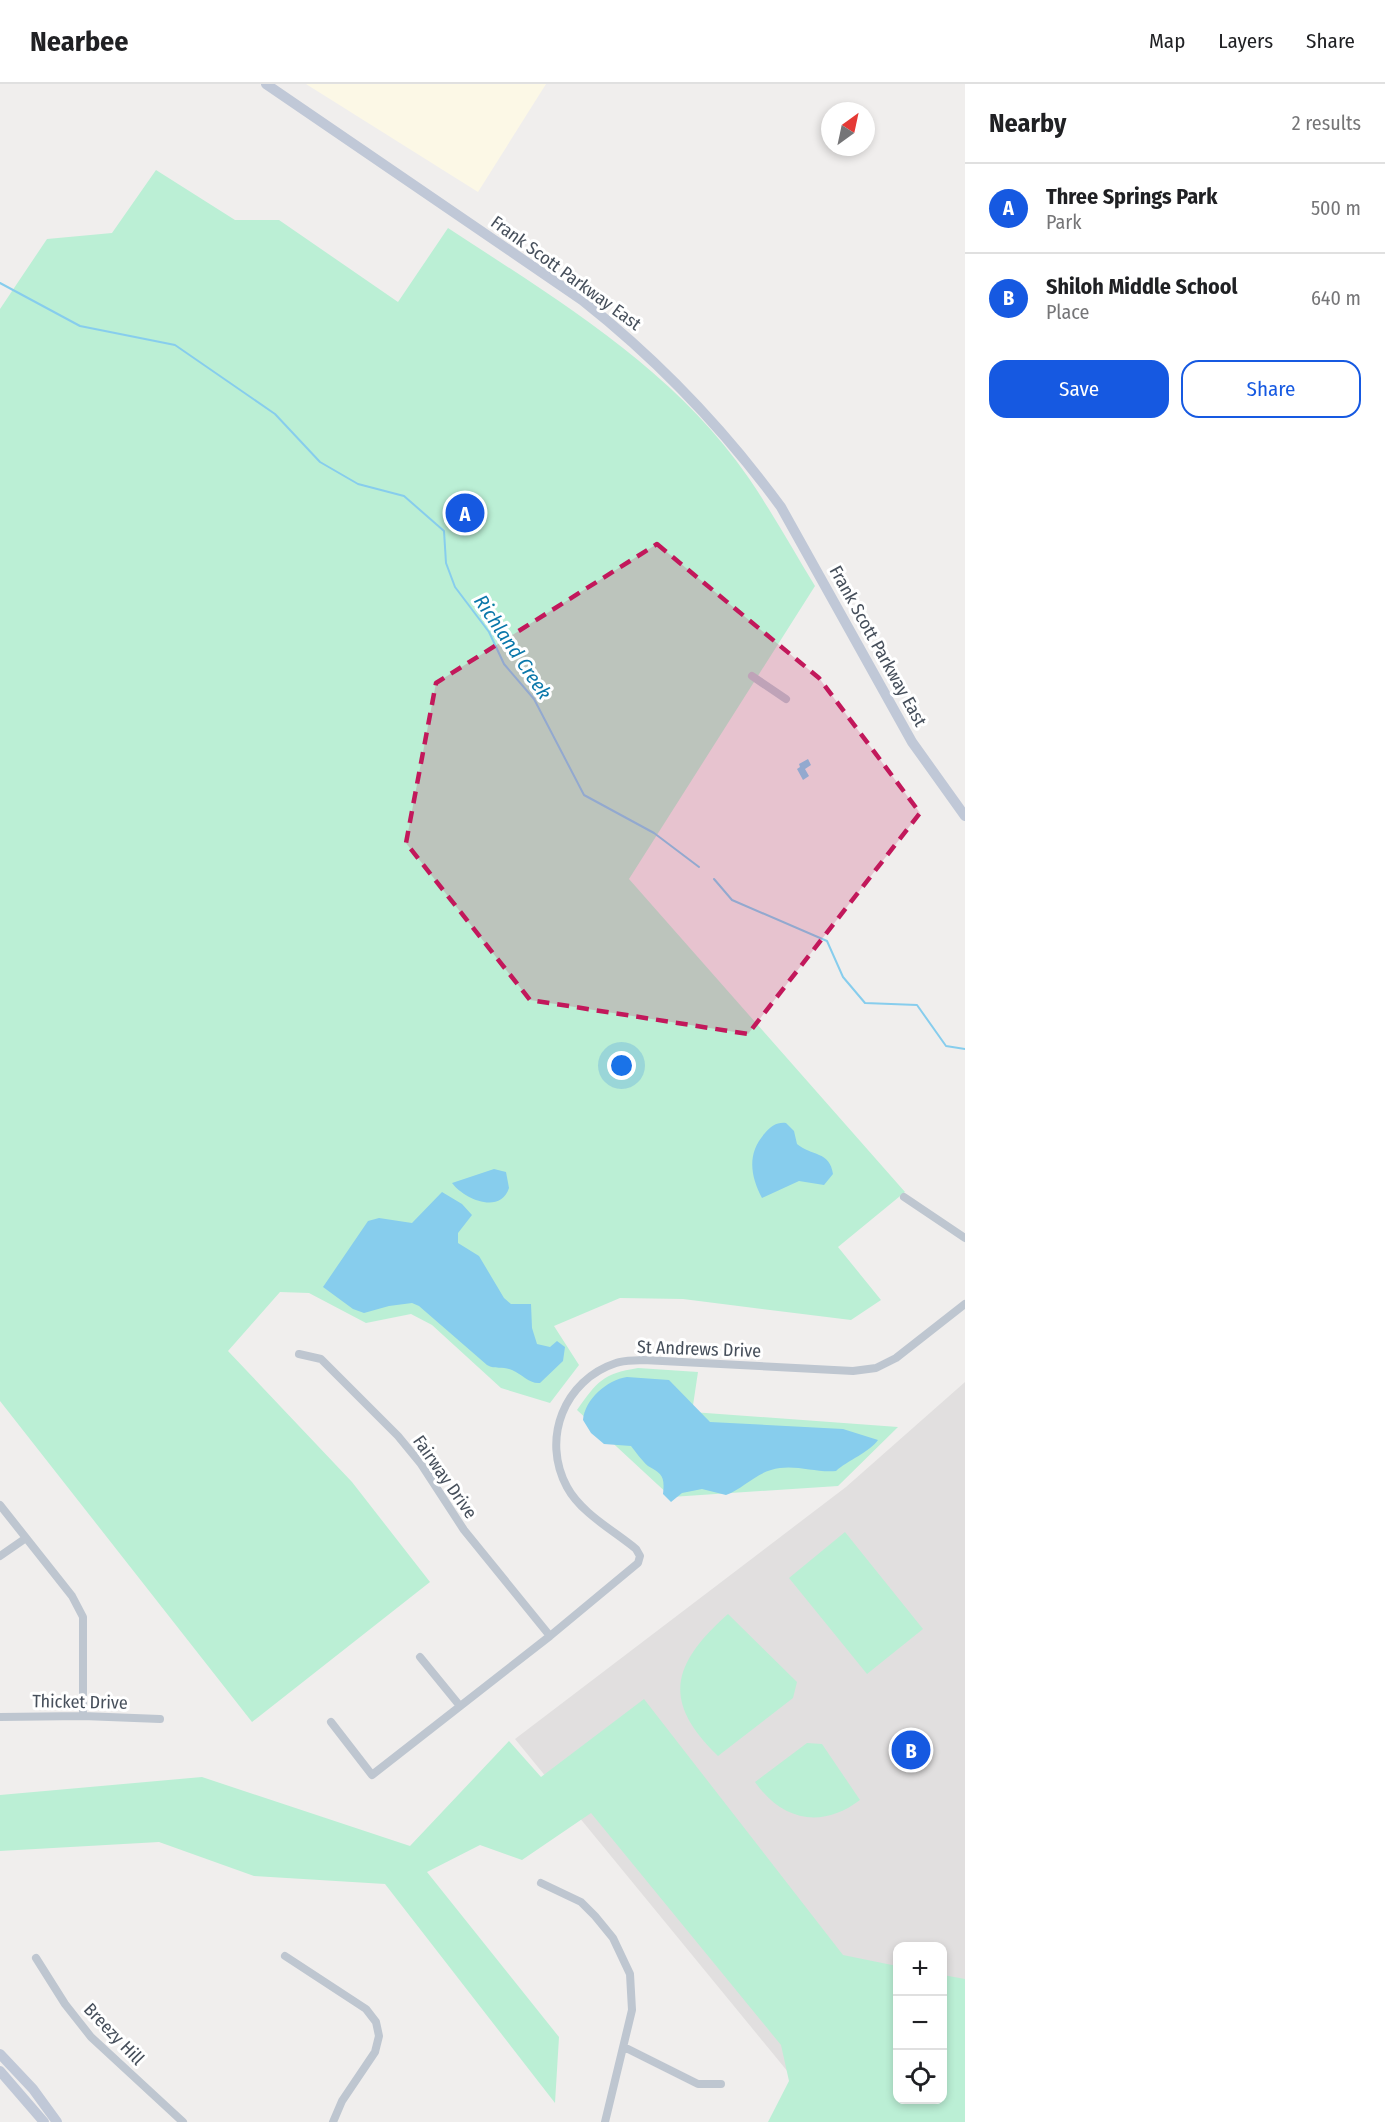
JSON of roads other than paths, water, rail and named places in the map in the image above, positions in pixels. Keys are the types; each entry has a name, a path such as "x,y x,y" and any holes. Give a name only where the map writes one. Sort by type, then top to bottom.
{"main road":[{"name":"Frank Scott Parkway East","path":"266,84 582,300 651,358 691,398 758,475 781,507 912,742 965,816"},
{"path":"0,2054 33,2089 57,2122"},
{"path":"0,2071 44,2122"}],"street":[{"path":"752,676 786,699"},
{"path":"904,1197 965,1238"},
{"name":"St Andrews Drive","path":"331,1722 372,1775 550,1636 638,1563 640,1556 636,1549 583,1507 567,1488 558,1464 555,1437 561,1412 573,1391 593,1373 617,1362 644,1360 853,1371 876,1368 896,1358 965,1304"},
{"name":"Fairway Drive","path":"299,1354 321,1359 398,1436 421,1464 464,1530 550,1636"},
{"path":"0,1505 72,1596 83,1617 83,1716"},
{"path":"0,1556 26,1538"},
{"path":"420,1657 460,1706"},
{"name":"Thicket Drive","path":"0,1717 83,1716 160,1719"},
{"path":"541,1882 581,1902 614,1938 630,1974 632,2010 605,2122"},
{"path":"285,1956 366,2009 376,2022 379,2036 375,2052 342,2101 333,2122"},
{"name":"Breezy Hill","path":"36,1958 65,2004 91,2037 183,2122"},
{"path":"624,2047 698,2084 721,2084"}],"water":[{"path":"808,759 811,765 805,769 809,776 803,780 797,769 800,767 799,764"},
{"path":"786,1123 794,1131 797,1144 828,1161 833,1174 824,1185 799,1181 762,1198 753,1173 755,1148 770,1128"},
{"path":"494,1169 506,1172 509,1188 498,1201 490,1203 473,1199 452,1183"},
{"path":"442,1192 462,1204 472,1215 458,1233 458,1243 479,1256 504,1298 511,1304 531,1304 532,1328 537,1344 550,1347 557,1341 565,1347 563,1361 540,1383 532,1382 509,1369 487,1365 419,1306 412,1303 364,1313 353,1309 323,1287 368,1221 379,1218 412,1223"},
{"path":"627,1377 669,1380 710,1422 843,1429 878,1440 836,1471 779,1468 759,1475 726,1495 702,1489 682,1493 671,1502 663,1494 662,1476 646,1464 631,1446 604,1444 591,1433 583,1420 588,1405 598,1392 612,1382"}],"waterway":[{"name":"Richland Creek","path":"0,283 80,326 175,345 275,414 320,462 358,484 404,496 444,531 446,563 455,587 489,632 504,664 534,699 584,795 654,833 699,867"},
{"name":"Richland Creek","path":"714,879 732,900 827,941 843,977 865,1003 917,1005 946,1046 965,1049"}],"place":[{"name":"Three Springs Park","path":"465,513"},
{"name":"Shiloh Middle School","path":"911,1750"}]}
